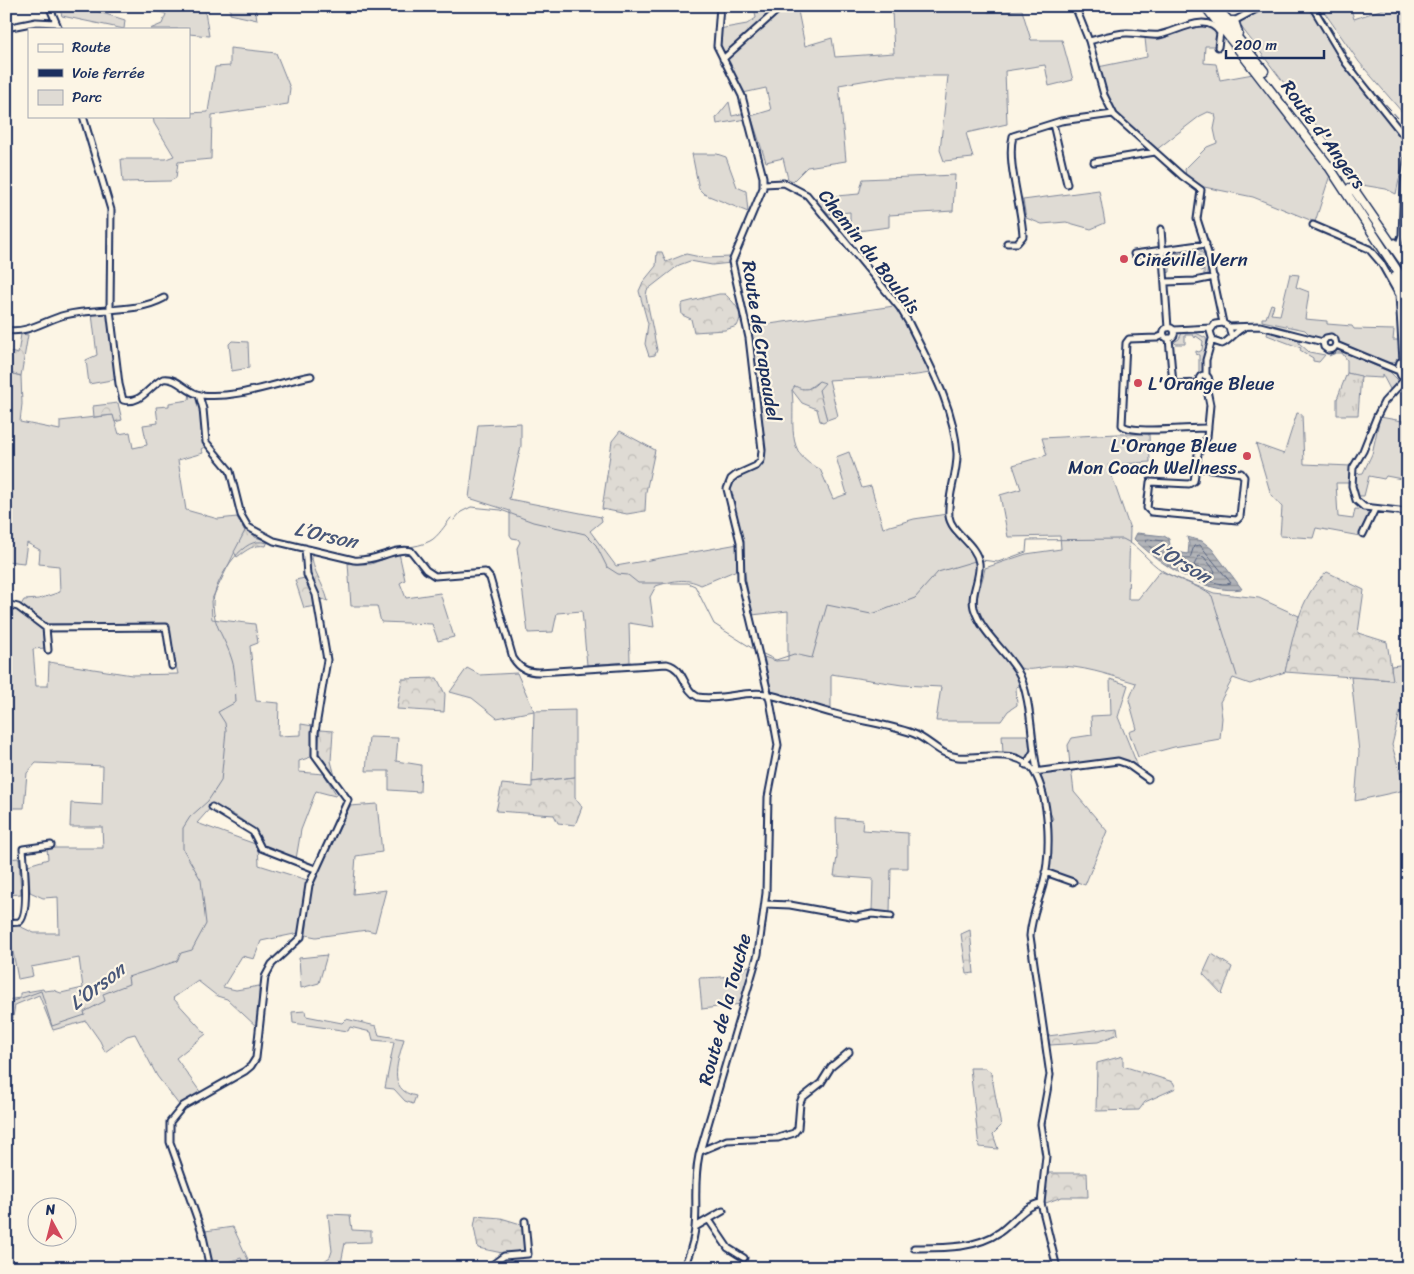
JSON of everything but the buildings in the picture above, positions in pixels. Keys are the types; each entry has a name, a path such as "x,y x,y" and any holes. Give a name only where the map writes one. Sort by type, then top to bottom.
{"highway":[{"name":"Route d'Angers","path":"1206,6 1328,165 1408,288"},
{"name":"Route d'Angers","path":"1214,6 1350,188 1408,278"},
{"path":"1214,6 1226,18 1234,21 1235,28 1245,46"},
{"path":"1350,188 1355,191 1408,268"},
{"path":"1362,216 1370,235 1408,298"}],"street":[{"path":"49,6 59,28"},
{"path":"720,6 716,41 742,96 764,184"},
{"path":"723,59 782,6"},
{"path":"1075,6 1089,41 1104,95 1113,114 1155,152 1200,188 1202,192 1197,209 1197,219 1206,244 1214,277 1218,307 1223,323 1229,327 1268,328 1323,342"},
{"path":"1234,21 1262,6"},
{"path":"1312,6 1346,63 1408,141"},
{"path":"6,28 36,22 56,22"},
{"path":"1089,41 1122,34 1156,35 1184,26 1210,24 1215,26 1221,36 1218,47"},
{"path":"1007,243 1017,243 1023,236 1023,219 1011,151 1013,136 1053,124 1113,114"},
{"path":"84,118 111,210 110,309 119,384 123,400 130,402 137,399 158,381 169,378 199,395 226,395 256,390 311,376"},
{"path":"1053,124 1067,184"},
{"path":"1138,154 1146,144"},
{"path":"1094,162 1155,152"},
{"path":"1408,152 1404,183 1402,235 1396,244 1408,260"},
{"name":"Chemin du Boulais","path":"764,184 784,183 807,195 900,308 946,402 952,420 957,452 957,466 953,476 949,515 954,526 972,546 977,557 980,571 973,604 975,611 1021,677 1034,751"},
{"name":"Route de Crapaudel","path":"764,184 732,262 750,338 762,450 761,460 756,466 731,479 727,489 740,542 741,580 769,696"},
{"path":"1313,225 1369,249 1399,295 1404,361 1403,376 1400,385 1384,402 1369,432 1364,451 1353,468 1352,486 1356,500 1364,508 1408,512"},
{"path":"1161,229 1171,329 1174,336 1129,339 1126,343 1122,425 1130,429 1182,430 1208,428"},
{"path":"1134,254 1206,244"},
{"path":"1166,282 1195,281 1214,277"},
{"path":"6,330 24,331 65,314 132,307 164,298"},
{"path":"1196,467 1241,473 1244,477 1240,517 1237,520 1149,510 1147,504 1150,482 1192,483 1194,481 1196,467 1198,454 1206,441 1208,428 1210,396 1206,385 1209,380 1206,376 1211,337 1218,307"},
{"path":"1206,385 1200,383 1173,384 1164,331 1171,329 1195,329 1223,323"},
{"path":"1209,352 1219,344 1225,343 1231,335 1248,326"},
{"path":"1229,327 1231,335"},
{"path":"1195,329 1211,337 1219,344"},
{"path":"1323,342 1326,338 1331,337 1335,340 1336,345 1383,365 1403,376"},
{"path":"1323,342 1324,347 1328,350 1333,349 1336,345"},
{"path":"1383,365 1404,361"},
{"path":"1200,383 1201,377 1206,376"},
{"path":"199,395 203,409 206,442 230,471 241,515 248,527 276,541 366,562 406,550 414,553 426,570 435,576 485,572 490,578 513,658 526,671 539,672 667,664 679,670 691,694 698,697 769,696 914,734 951,756 1007,756 1026,765 1035,772 1118,761 1127,764 1148,779"},
{"path":"1363,534 1375,509"},
{"path":"210,1268 202,1232 170,1142 170,1122 183,1106 245,1070 256,1058 265,977 272,964 301,937 309,885 348,800 315,755 315,732 327,660 316,595 307,575 305,548"},
{"path":"6,604 18,607 46,628 166,627 172,666"},
{"path":"46,628 48,650"},
{"name":"Route de la Touche","path":"683,1268 694,1243 697,1226 695,1180 701,1151 758,954 765,904 768,797 778,744 769,696"},
{"path":"1026,765 1034,751"},
{"path":"1034,751 1035,772 1047,812 1045,872 1032,917 1030,936 1050,1075 1041,1124 1046,1156 1041,1203 1058,1268"},
{"path":"212,807 253,832 261,848 315,869"},
{"path":"6,922 19,922 23,918 26,884 23,849 51,845"},
{"path":"1045,872 1073,882"},
{"path":"765,904 790,905 856,917 872,914 891,916"},
{"path":"701,1151 727,1140 778,1138 794,1133 798,1128 802,1098 821,1083 831,1067 849,1052"},
{"path":"914,1248 954,1247 974,1244 999,1232 1027,1209 1041,1203"},
{"path":"697,1226 723,1211"},
{"path":"709,1220 728,1248 744,1258"},
{"path":"488,1268 504,1256 528,1254 525,1221"}],"green space":[{"path":"59,6 86,8 125,20 124,28 119,28 62,16"},
{"path":"141,6 204,6 209,36 190,34 190,28 152,28 162,24 166,14"},
{"path":"230,6 255,6 257,20 230,14"},
{"path":"754,6 797,6 805,46 832,38 835,57 894,53 892,11 909,11 910,6 988,6 988,12 1022,10 1031,40 1062,40 1073,80 1049,86 1045,65 1005,71 1007,124 966,133 973,158 944,161 940,150 948,76 891,76 839,85 846,161 807,167 793,181 788,179 783,158 766,162 751,116 771,110 766,88 743,93 727,62 719,38 719,29 747,24 756,18"},
{"path":"1265,6 1310,6 1345,64 1405,140 1406,147 1396,194 1386,189 1362,185 1242,28 1240,22"},
{"path":"1320,6 1350,6 1354,19 1392,6 1408,6 1408,119 1359,62"},
{"path":"1206,26 1214,29 1217,36 1217,46 1205,46 1204,63 1216,64 1220,80 1253,74 1330,175 1315,222 1253,197 1204,187 1186,176 1185,169 1207,147 1217,143 1214,129 1215,114 1208,112 1200,116 1156,150 1125,123 1118,114 1107,94 1098,67 1147,57 1145,38"},
{"path":"230,48 276,53 290,88 288,104 212,115 211,159 178,162 176,178 170,181 123,182 121,159 166,159 174,156 154,123 153,118 190,118 190,113 208,112 215,67 230,66"},
{"path":"729,102 732,116 745,113 746,119 717,124 716,118"},
{"path":"692,154 717,154 726,157 737,187 746,191 748,212 704,194 699,189"},
{"path":"955,175 953,211 889,215 889,227 850,232 850,212 829,214 813,198 859,194 863,179"},
{"path":"1099,190 1105,223 1091,229 1066,222 1042,224 1026,218 1023,200"},
{"path":"1197,248 1207,261 1206,277 1204,278 1204,270 1201,271 1200,255 1195,253 1170,254 1170,272 1167,273 1166,254 1168,251"},
{"path":"657,252 662,252 666,262 686,254 705,258 731,257 731,263 712,265 690,261 679,265 647,290 646,296 657,350 655,355 649,356 645,344 648,324 639,291 643,282 656,266"},
{"path":"1290,274 1299,275 1296,287 1309,292 1305,319 1327,321 1327,324 1352,326 1354,329 1394,330 1393,340 1399,340 1400,359 1394,363 1380,362 1338,343 1333,335 1325,335 1321,339 1311,336 1305,330 1262,321 1262,318 1266,318 1271,304 1274,305 1271,314 1280,315"},
{"path":"725,294 737,308 740,316 737,326 725,330 694,332 691,319 682,315 681,306 683,303"},
{"path":"894,306 906,322 930,373 829,380 838,416 827,420 819,394 819,381 808,389 792,390 796,446 808,463 820,469 833,499 847,494 836,457 849,452 862,488 871,486 883,528 914,519 947,514 975,556 977,572 972,597 972,610 1018,674 1022,685 1016,687 1017,705 1008,711 1001,721 936,721 941,687 902,685 831,674 831,710 772,693 764,657 776,661 788,660 788,611 752,615 730,489 733,480 758,468 763,459 749,327"},
{"path":"105,313 109,316 117,379 89,384 86,360 97,355 92,314"},
{"path":"1268,331 1299,339 1299,343 1309,352 1325,355 1319,362 1313,361 1313,358 1300,350 1301,348 1267,335"},
{"path":"1182,333 1196,333 1206,338 1206,358 1200,375 1197,373 1199,371 1199,355 1196,354 1196,351 1202,350 1203,341 1196,336 1195,338 1193,335 1185,335 1185,344 1176,344 1174,342 1179,339"},
{"path":"21,334 28,335 21,376 6,372 6,351 18,354"},
{"path":"232,341 248,342 249,368 232,371 229,344"},
{"path":"1337,349 1390,372 1399,381 1391,391 1382,374 1382,378 1363,377 1347,373 1347,360 1342,353 1329,356"},
{"path":"6,372 21,376 22,404 20,422 60,430 60,421 113,415 119,434 130,432 133,448 147,445 143,425 158,423 156,407 169,406 169,403 189,400 190,392 199,402 202,409 206,446 201,449 203,453 178,460 186,510 218,519 237,517 245,531 211,601 212,619 255,624 258,643 250,646 256,701 279,703 278,736 301,735 301,724 313,726 311,757 299,761 299,772 324,774 336,794 335,796 316,791 301,830 296,859 262,847 248,825 213,805 197,823 258,845 259,865 307,880 299,933 261,941 254,959 242,956 223,987 236,990 259,986 258,1028 227,999 217,996 198,981 173,998 206,1034 176,1058 201,1093 179,1105 157,1076 135,1034 127,1036 105,1052 86,1021 53,1030 39,995 15,1005 12,1023 6,1024 6,1000 20,998 20,993 43,989 44,991 53,990 61,993 83,988 79,958 31,967 33,976 18,979 8,925 15,924 34,933 59,933 58,897 43,898 30,892 28,865 48,859 47,848 103,848 102,827 70,827 71,803 102,805 103,766 36,763 27,773 24,808 6,808 6,607 17,609 44,632 45,648 33,649 36,686 48,686 49,662 132,675 178,674 167,625 48,624 21,605 24,600 39,599 60,592 59,566 39,564 40,550 27,543 24,563 6,561"},
{"path":"1347,373 1361,376 1358,415 1337,415 1337,399"},
{"path":"819,381 825,383 819,390 827,420 823,422 820,421 817,409 802,403 792,390 795,386 801,389 810,388"},
{"path":"118,403 122,420 115,422 113,415 94,417 93,406"},
{"path":"1297,413 1302,414 1304,464 1351,466 1352,483 1336,483 1338,517 1353,519 1355,509 1371,510 1360,536 1316,528 1313,538 1280,536 1282,507 1271,495 1256,444 1284,454"},
{"path":"1380,417 1408,422 1408,509 1404,509 1407,480 1386,476 1384,479 1369,476 1364,496 1356,496 1355,474 1363,473 1372,454"},
{"path":"521,423 521,446 509,499 601,517 602,521 590,531 616,566 738,544 737,570 701,585 684,580 656,586 650,597 654,627 629,623 630,662 587,665 582,611 557,613 553,632 528,633 517,548 520,542 510,535 510,511 469,498 478,425"},
{"path":"620,431 655,450 646,492 645,511 627,514 602,509 612,441"},
{"path":"1149,434 1150,462 1108,465 1130,529 1128,599 1138,599 1160,571 1214,593 1259,598 1299,616 1285,672 1250,684 1233,678 1220,702 1222,718 1220,739 1174,747 1138,757 1129,732 1137,729 1129,700 1136,683 1074,667 1053,666 1025,669 1016,666 1006,656 993,637 981,618 976,605 985,568 1026,554 1061,549 1060,536 1008,537 1000,495 1021,489 1013,465 1047,455 1042,438"},
{"path":"240,516 255,537 268,541 266,546 254,547 237,557 234,552 245,531 237,517"},
{"path":"302,550 312,553 316,571 328,601 322,599 316,606 304,608 295,580 305,578"},
{"path":"399,553 405,580 400,583 406,598 440,593 454,637 438,641 432,624 381,622 377,606 351,606 348,563 371,564"},
{"path":"1327,572 1364,590 1358,633 1387,642 1393,680 1285,672 1294,632 1304,605 1317,582"},
{"path":"1408,664 1408,694 1404,695 1392,745 1405,790 1355,801 1359,752 1351,677 1392,680 1391,666"},
{"path":"467,668 480,675 517,673 534,711 497,718 472,698 450,692"},
{"path":"437,678 445,694 444,712 397,709 402,679"},
{"path":"1110,679 1128,685 1118,717 1139,769 1116,759 1070,765 1068,745 1072,738 1092,735 1091,716 1111,715"},
{"path":"575,710 575,777 532,782 534,711"},
{"path":"320,730 333,731 331,761 335,776 318,752"},
{"path":"1002,735 1030,735 1032,750 1026,762 1009,754 1003,754"},
{"path":"369,737 398,738 396,761 421,765 420,792 389,790 389,771 366,771"},
{"path":"1071,767 1074,792 1107,831 1085,885 1049,871 1051,820 1053,819 1048,808 1040,773"},
{"path":"575,777 575,798 582,807 575,825 558,823 554,815 496,811 502,784 532,787 532,782"},
{"path":"377,804 382,852 356,856 353,894 386,890 375,932 367,930 316,937 306,935 311,888 350,806"},
{"path":"836,818 863,820 862,830 908,833 908,868 891,868 890,913 872,911 873,879 834,876 837,857"},
{"path":"19,858 21,894 6,895 6,859"},
{"path":"970,930 974,973 967,974 961,934"},
{"path":"1212,954 1232,967 1222,994 1203,974"},
{"path":"327,955 319,983 301,988 299,958"},
{"path":"748,966 753,966 741,1004 702,1009 699,978 731,975"},
{"path":"305,1011 306,1016 342,1023 346,1019 376,1026 379,1035 404,1039 397,1064 397,1081 406,1093 416,1096 413,1104 405,1101 394,1089 385,1088 394,1042 373,1040 371,1032 350,1027 348,1031 293,1023 292,1012"},
{"path":"1117,1027 1118,1034 1098,1042 1050,1045 1048,1036"},
{"path":"1123,1056 1123,1066 1173,1082 1176,1088 1145,1102 1139,1110 1096,1111 1097,1063"},
{"path":"970,1068 985,1068 991,1072 1001,1126 993,1134 998,1149 979,1147"},
{"path":"1048,1173 1087,1173 1088,1197 1062,1197 1043,1204"},
{"path":"328,1214 350,1215 352,1230 371,1231 371,1242 345,1243 340,1268 314,1268 330,1257 332,1251"},
{"path":"476,1216 501,1218 524,1225 528,1252 507,1254 478,1248 474,1227"},
{"path":"233,1227 252,1268 245,1268 241,1258 213,1267 205,1231"}],"water":[{"path":"1137,533 1164,536 1169,539 1171,551 1188,554 1189,544 1187,537 1202,541 1212,549 1242,589 1228,590 1213,587 1184,576 1144,549 1134,539"}],"waterway":[{"name":"L’Orson","path":"454,520 461,512 471,507 501,510 533,522 585,534 596,545 607,567 618,574 628,575 638,583 688,583 695,586 714,624 755,650"},
{"name":"L’Orson","path":"384,552 424,544 430,541 439,534 451,518"},
{"name":"L’Orson","path":"277,539 320,550"},
{"name":"L’Orson","path":"981,560 998,562 1026,552 1027,540 1123,539 1163,571 1200,588 1212,596 1237,676"},
{"name":"L’Orson","path":"6,1020 9,1019 13,1001 41,991 52,1026 85,1015 84,1012 105,1001 103,994 129,984 128,977 177,961 181,953 192,950 206,924 201,880 183,849 183,828 190,817 208,801 221,781 226,731 225,723 218,712 236,702 233,665 214,613 214,597 221,577 242,550 257,542 276,543"},
{"name":"L’Orson","path":"761,653 776,660 794,654 812,658 827,605 871,614 915,598 938,572 975,561"}],"railway":[{"path":"1317,6 1361,77 1408,129"}],"place":[{"name":"Cinéville Vern","path":"1124,259"},
{"name":"L'Orange Bleue","path":"1138,383"},
{"name":"L'Orange Bleue Mon Coach Wellness","path":"1247,456"}]}
